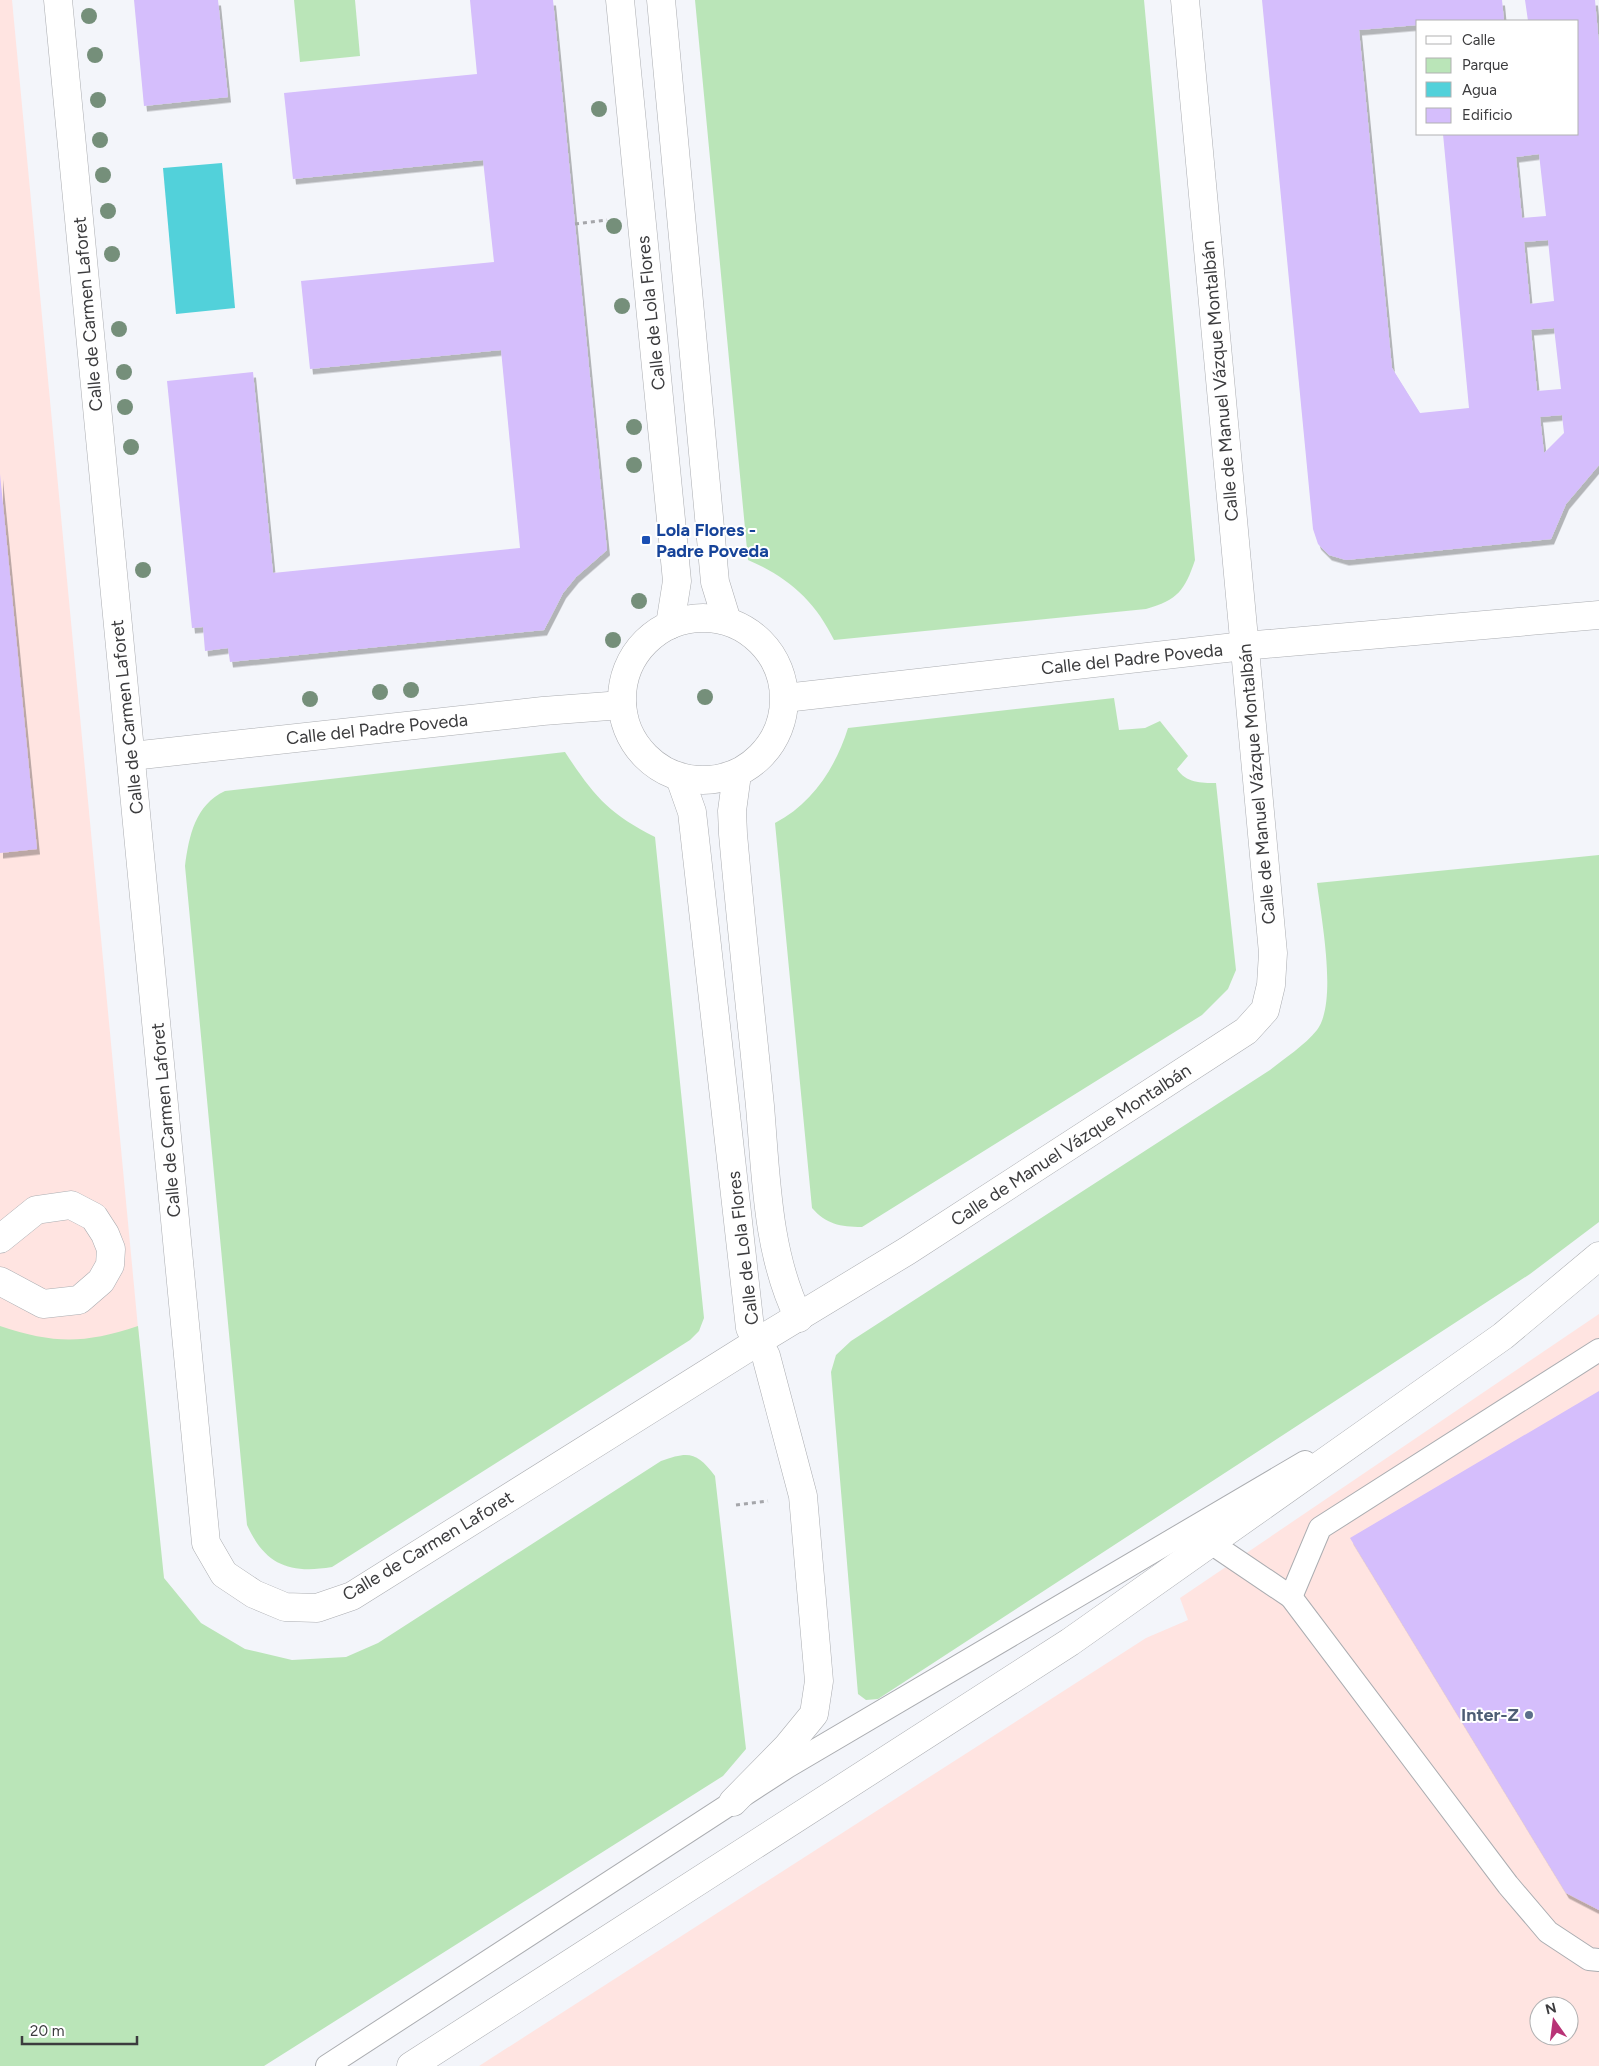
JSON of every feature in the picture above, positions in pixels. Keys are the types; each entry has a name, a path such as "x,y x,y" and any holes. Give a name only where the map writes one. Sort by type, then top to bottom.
{"main road":[{"name":"Calle de Carmen Laforet","path":"58,0 206,1543 224,1574 254,1594 285,1608 317,1608 352,1596 799,1318"},
{"name":"Calle de Lola Flores","path":"620,0 678,580 670,625"},
{"path":"661,0 715,582 728,622"},
{"name":"Calle de Manuel Vázque Montalbán","path":"799,1318 907,1251 1246,1031 1265,1010 1271,985 1273,953 1185,0"},
{"name":"Calle del Padre Poveda","path":"785,698 1244,646 1599,615"},
{"path":"708,618 728,622 746,630 757,638 775,659 782,678 785,698 782,721 772,743 757,761 737,774 699,781 680,778 657,767 639,750 627,728 622,704 623,684 629,666 639,649 653,635 670,625 689,619 708,618"},
{"name":"Calle del Padre Poveda","path":"132,756 622,704"},
{"name":"Calle de Lola Flores","path":"737,774 732,811 733,834 774,1241 786,1292 799,1318"},
{"name":"Calle de Lola Flores","path":"680,778 692,812 750,1328 766,1356 803,1496 819,1681 814,1714 788,1747 733,1802"},
{"path":"0,1239 36,1210 71,1205 94,1217 106,1234 111,1249 110,1265 102,1281 79,1300 43,1304 0,1281"},
{"path":"411,2066 1070,1642 1504,1336 1599,1256"}],"lane":[{"path":"1291,1597 1320,1528 1599,1350"},
{"path":"327,2066 787,1767 1426,1391"},
{"path":"1212,1542 1291,1597 1508,1885 1548,1932 1589,1959 1599,1960"}],"path":[{"path":"575,224 607,220"}],"shaded area":[{"path":"0,0 12,0 155,1507 224,2066 0,2066"},
{"path":"1599,1314 1599,2066 479,2066 1146,1638 1188,1620 1180,1598"}],"green space":[{"path":"294,0 355,0 360,56 300,62"},
{"path":"695,0 1144,0 1195,560 1184,586 1173,597 1157,606 1146,609 834,640 818,613 799,592 776,574 748,560"},
{"path":"1114,698 1119,730 1145,728 1160,721 1188,756 1177,769 1181,774 1189,780 1216,783 1236,970 1228,989 1202,1015 862,1227 834,1224 828,1221 812,1208 775,823 800,806 821,783 837,757 848,728"},
{"path":"565,752 603,802 625,820 655,837 704,1318 699,1331 690,1340 332,1567 304,1569 280,1564 262,1549 247,1525 185,866 195,822 207,804 225,791"},
{"path":"1599,855 1599,1222 1530,1274 878,1699 866,1700 858,1694 831,1372 836,1355 851,1341 1270,1070 1307,1041 1317,1030 1323,1017 1326,1000 1326,959 1317,883"},
{"path":"0,1326 37,1336 69,1340 101,1336 138,1326 164,1578 201,1623 245,1649 292,1660 346,1657 378,1643 661,1461 686,1455 703,1462 715,1476 746,1749 723,1776 264,2066 0,2066"}],"water":[{"path":"222,163 235,308 176,314 163,168"}],"building":[{"path":"134,0 218,0 228,97 144,106"},
{"path":"470,0 553,0 607,550 576,577 563,593 544,630 230,662 228,648 205,651 203,627 192,628 167,381 253,372 273,573 520,548 501,350 310,369 301,281 494,262 483,160 293,179 284,93 477,74"},
{"path":"1262,0 1502,0 1504,20 1416,20 1416,25 1359,30 1392,368 1420,413 1469,408 1443,135 1579,135 1579,20 1528,20 1525,0 1595,0 1599,45 1599,465 1566,504 1551,539 1346,560 1329,555 1318,544 1313,529","holes":["1539,154 1546,216 1522,218 1516,157","1548,240 1554,301 1530,304 1524,242","1554,328 1561,389 1537,391 1531,330","1562,415 1564,433 1544,453 1540,417"]},
{"path":"0,474 37,849 0,853"},
{"name":"Inter-Z","path":"1599,1391 1599,1910 1566,1893 1350,1538"}],"place":[{"name":"Lola Flores - Padre Poveda","path":"646,540"},
{"name":"Inter-Z","path":"1529,1715"}]}
